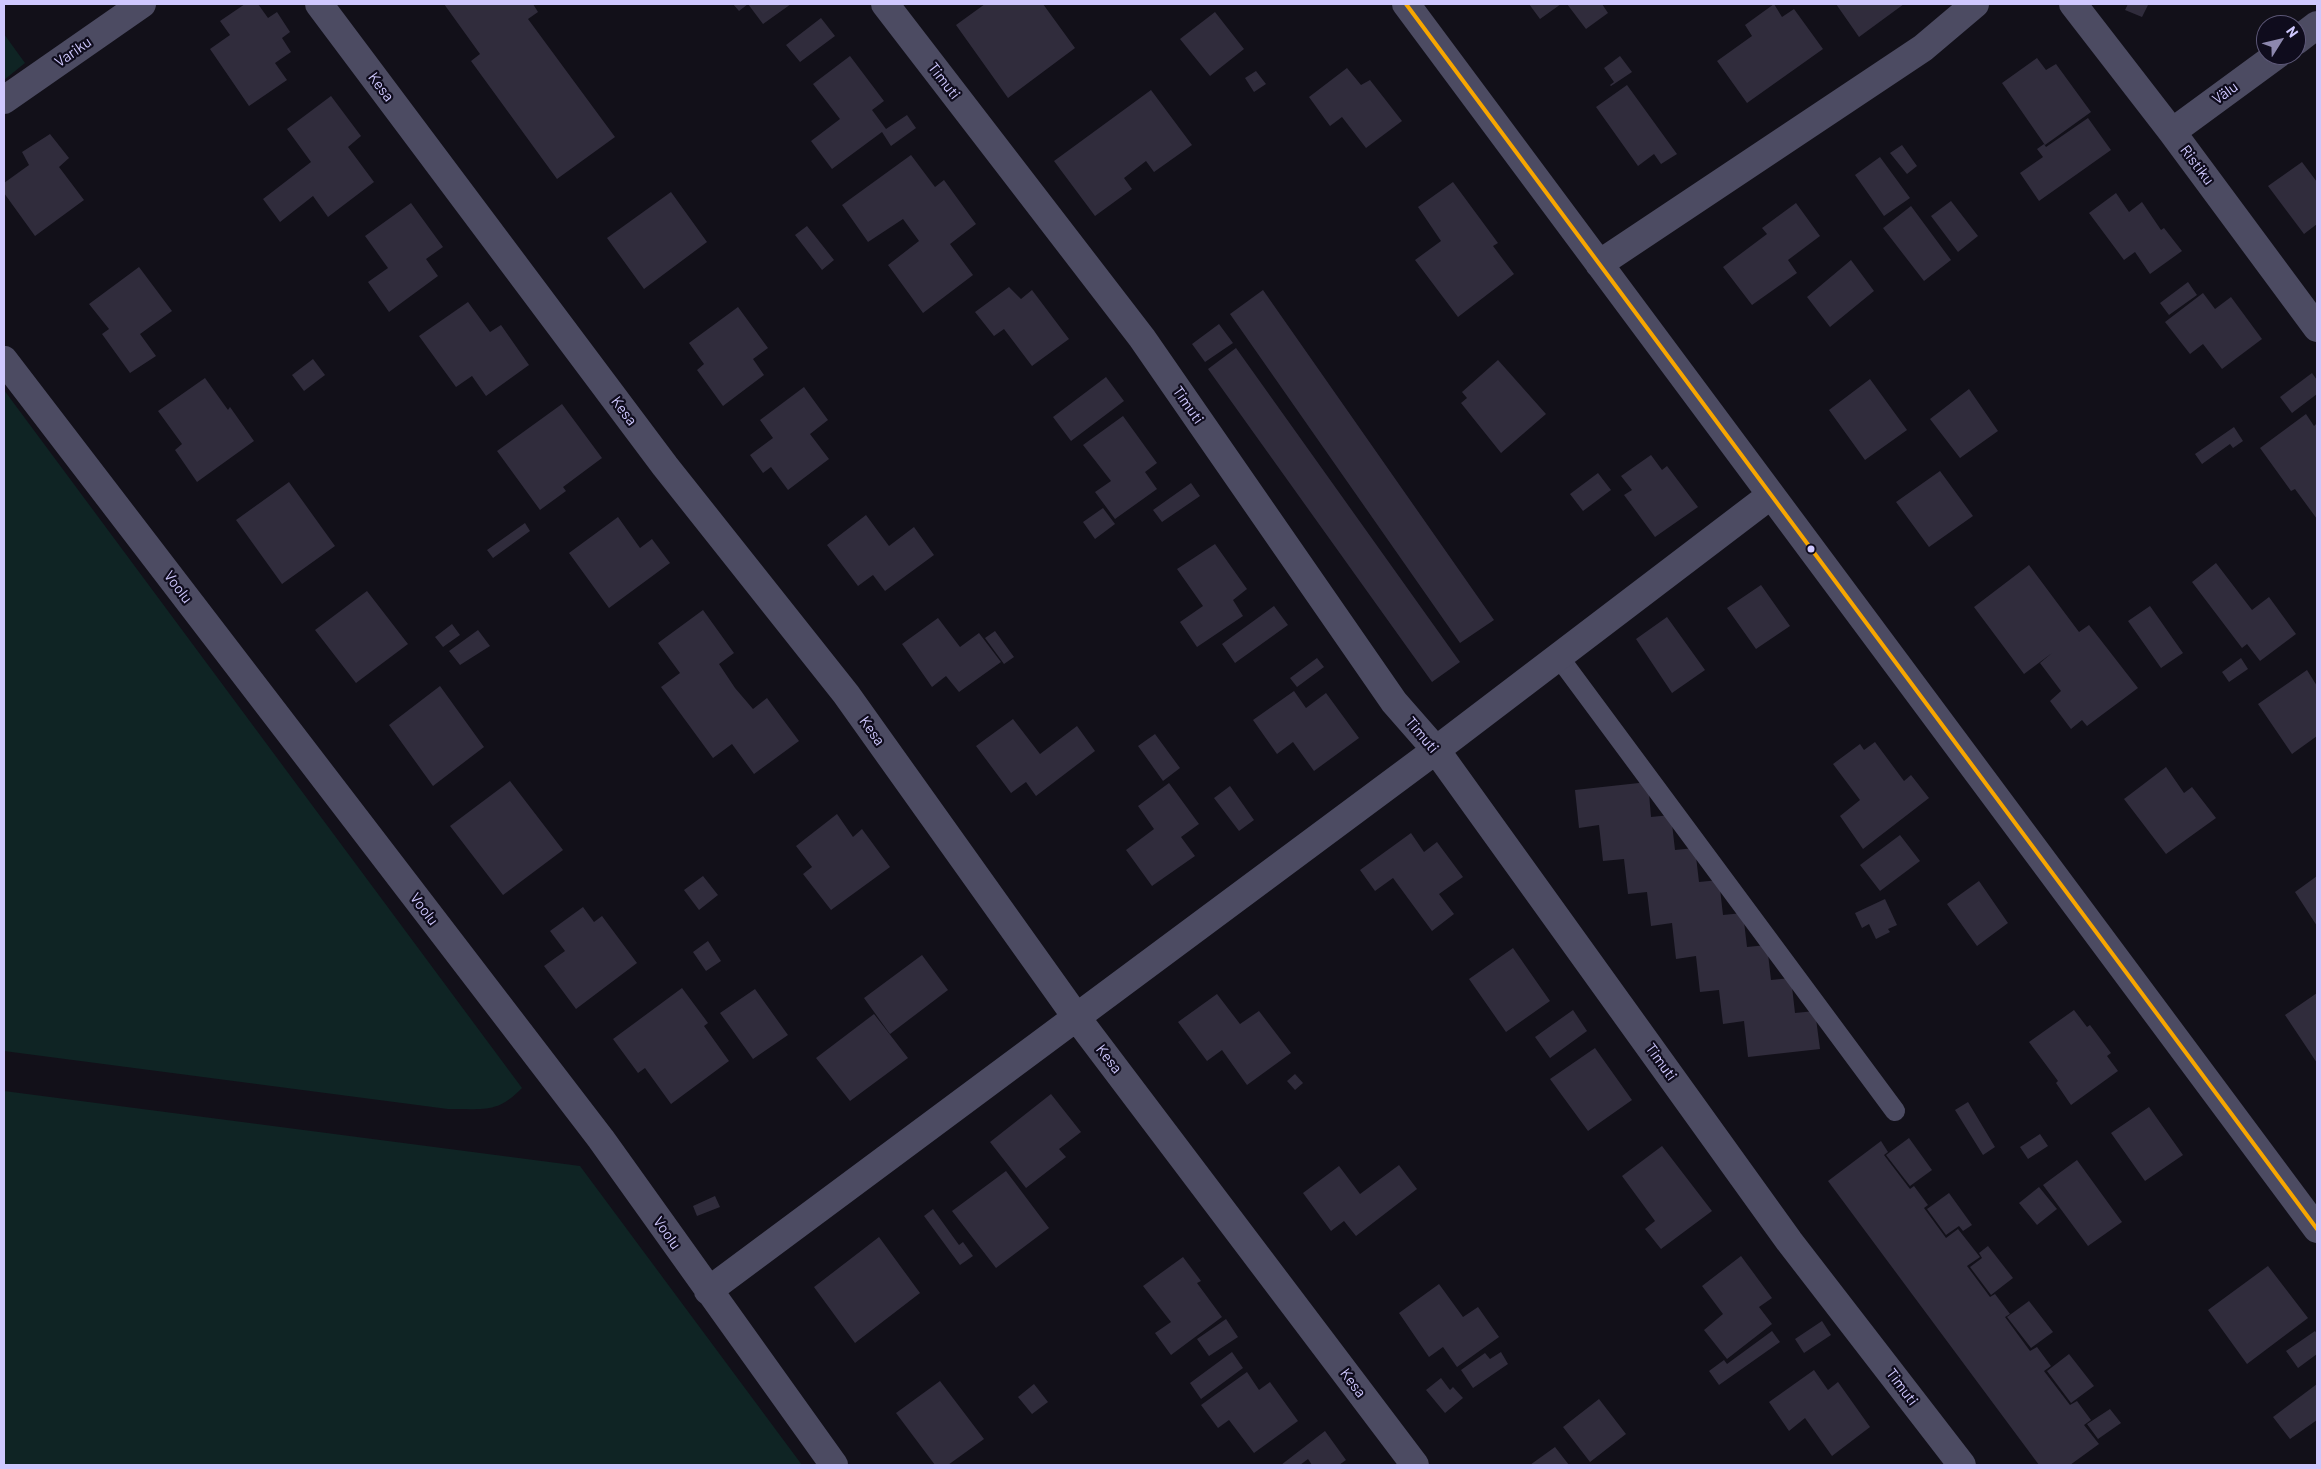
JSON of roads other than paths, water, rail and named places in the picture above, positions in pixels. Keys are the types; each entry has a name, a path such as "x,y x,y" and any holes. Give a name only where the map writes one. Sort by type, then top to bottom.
{"street":[{"name":"Variku","path":"4,100 142,4"},
{"name":"Kesa","path":"319,4 665,466 846,694 1077,1018 1415,1465"},
{"name":"Timuti","path":"885,4 1142,338 1394,702 1436,750 1789,1240 1962,1465"},
{"path":"1406,4 2317,1229"},
{"path":"1599,264 1923,48 1975,4"},
{"name":"Ristiku","path":"2073,4 2172,132 2317,328"},
{"path":"2306,33 2317,25"},
{"name":"Välu","path":"2172,132 2263,65"},
{"name":"Voolu","path":"4,360 601,1139 834,1465"},
{"path":"708,1291 1436,750 1771,494"}],"lane":[{"path":"1558,656 1895,1111"}]}
